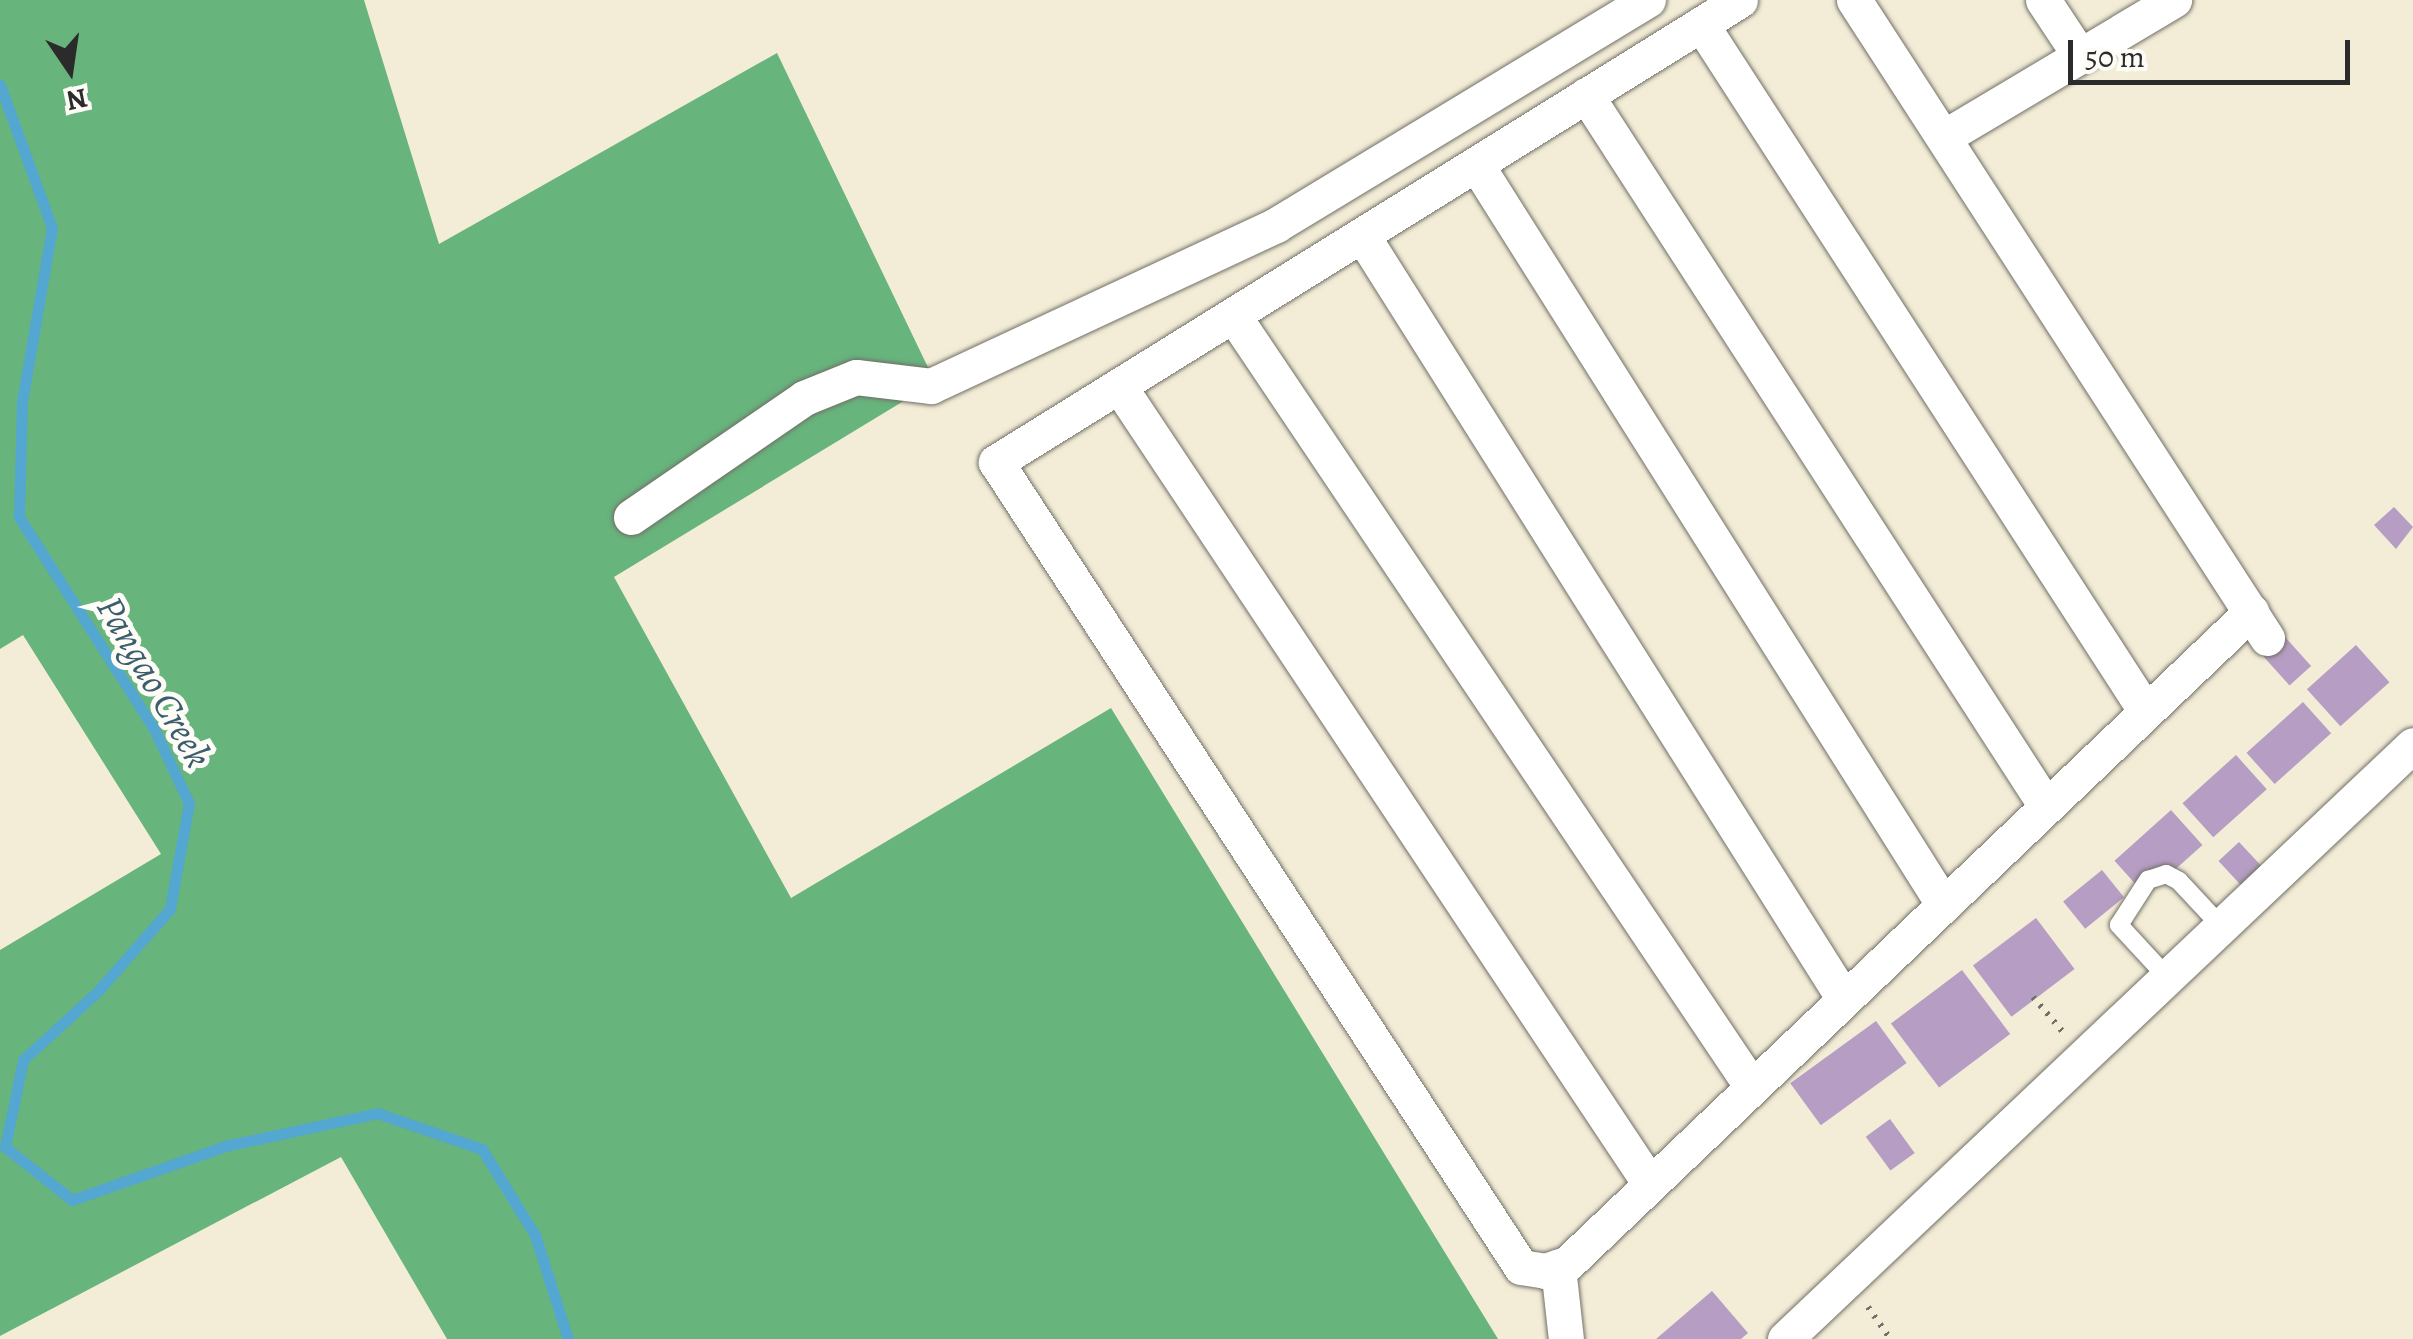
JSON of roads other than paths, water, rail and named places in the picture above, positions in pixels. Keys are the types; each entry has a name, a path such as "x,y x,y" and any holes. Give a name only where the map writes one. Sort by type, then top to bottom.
{"street":[{"path":"631,517 804,398 856,377 932,386 1276,225 1648,0"},
{"path":"1740,0 996,462 1521,1267 1558,1267 1650,1184 2145,710 2259,625 1854,0"},
{"path":"2043,0 2080,56"},
{"path":"1944,137 2174,0"},
{"path":"1701,24 2145,710"},
{"path":"1586,95 2046,806"},
{"path":"1476,164 1942,904"},
{"path":"1362,236 1844,999"},
{"path":"1232,315 1752,1087"},
{"path":"1119,386 1650,1184"},
{"path":"1786,1339 2413,745"},
{"path":"1558,1267 1566,1339"}],"lane":[{"path":"2168,977 2118,925 2148,880 2166,874 2179,881 2221,926"}],"waterway":[{"name":"Pangao Creek","path":"0,85 52,228 22,401 19,517 153,727 189,803 170,909 98,991 23,1060 5,1147 72,1200 225,1146 377,1113 482,1149 535,1235 568,1339"}]}
